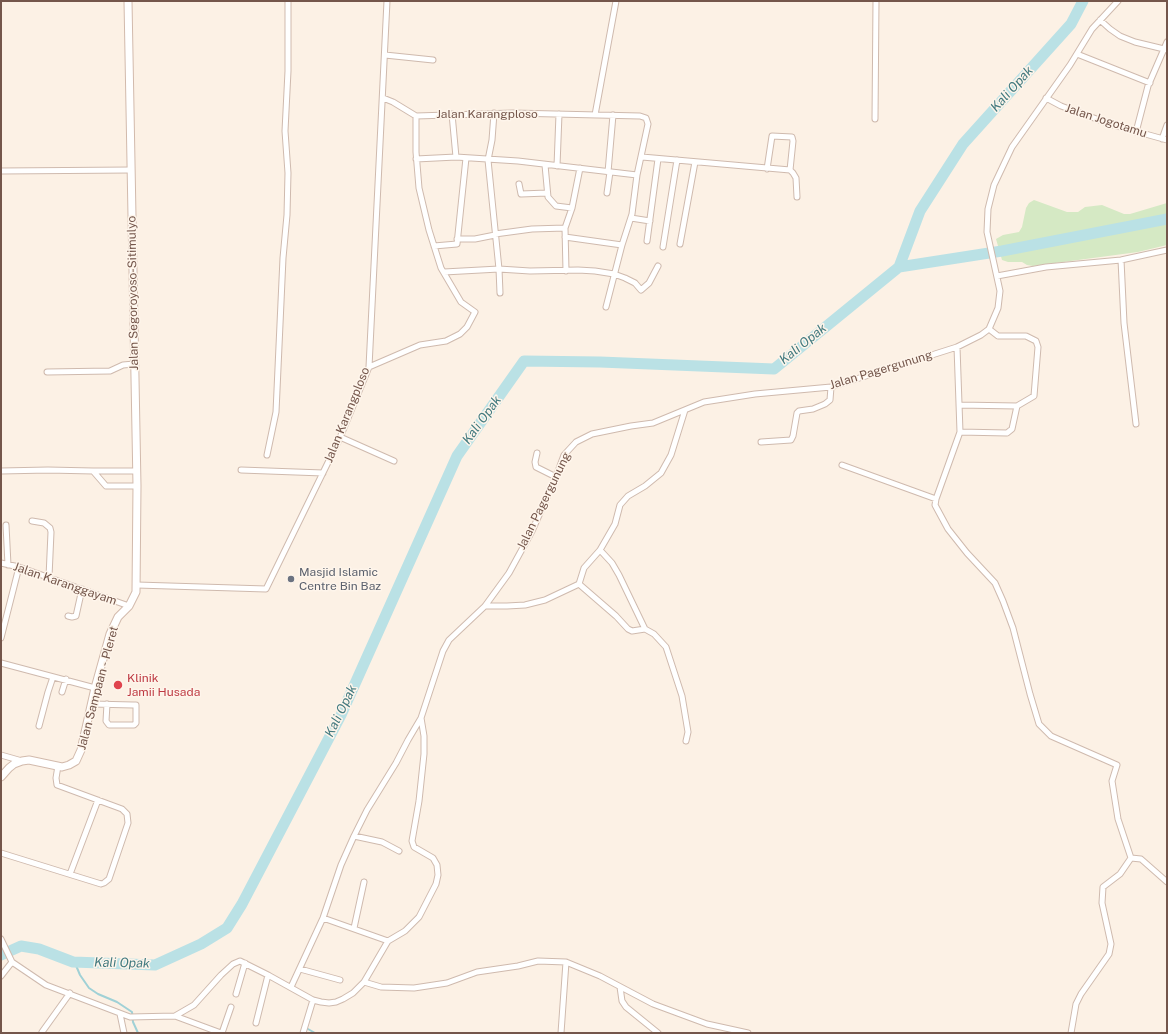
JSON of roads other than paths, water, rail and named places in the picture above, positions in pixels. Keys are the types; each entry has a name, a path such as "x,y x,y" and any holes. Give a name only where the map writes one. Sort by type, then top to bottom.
{"main road":[{"name":"Jalan Segoroyoso-Sitimulyo","path":"128,1 137,486 137,585"},
{"name":"Jalan Sampaan - Pleret","path":"22,761 29,760 58,766 69,765 76,761 79,756 95,688 112,629 118,617 129,606 136,592 137,585"},
{"path":"1,777 4,768 22,761"}],"street":[{"path":"267,455 276,412 283,258 287,215 288,173 285,131 288,71 288,1"},
{"name":"Jalan Karangploso","path":"137,585 266,589 340,437 369,368 387,1"},
{"path":"596,115 616,1"},
{"path":"875,119 876,1"},
{"path":"959,405 1017,406 1034,396 1038,347 1036,341 1026,336 998,336 989,329 998,308 1000,291 987,232 988,209 994,185 1012,147 1070,66 1086,37 1118,1"},
{"path":"1100,20 1110,29 1128,39 1165,50"},
{"path":"1136,132 1150,83 1165,50 1167,42"},
{"path":"1077,54 1150,83"},
{"path":"385,55 433,60"},
{"path":"369,368 420,345 446,341 460,334 467,327 475,312 461,302 441,268 434,246 418,188 416,116 393,102 383,98"},
{"name":"Jalan Jogotamu","path":"1046,98 1080,113 1136,132 1165,139"},
{"path":"452,114 456,157"},
{"name":"Jalan Karangploso","path":"416,116 452,114 640,116 646,118 648,124 642,157"},
{"path":"494,114 492,140 488,160 500,293"},
{"path":"557,166 559,114"},
{"path":"607,193 613,115"},
{"path":"1165,139 1167,125"},
{"path":"768,169 771,137 774,135 791,137 793,140 790,170"},
{"path":"416,159 456,157 518,161 638,175"},
{"path":"606,306 630,218 642,157 790,170 796,178 797,197"},
{"path":"434,246 457,244 466,158"},
{"path":"646,241 658,159"},
{"path":"663,247 677,160"},
{"path":"680,244 695,162"},
{"path":"545,165 547,193 552,203 556,206 572,208"},
{"path":"566,270 565,228 572,208 580,168"},
{"path":"1,171 131,170"},
{"path":"519,184 521,194 547,193"},
{"path":"630,218 650,221"},
{"path":"457,239 475,239 532,229 565,228"},
{"path":"565,237 622,245"},
{"path":"997,276 1046,267 1121,260 1167,250"},
{"path":"1121,260 1124,323 1136,424"},
{"path":"444,272 499,269 530,272 566,270 595,271 614,274 635,283 641,290 649,282 658,266"},
{"name":"Jalan Pagergunung","path":"245,963 313,1000 329,1003 343,999 353,993 364,982 388,941 405,930 419,917 436,884 438,875 437,866 433,858 414,847 412,841 419,801 424,754 422,718 436,670 449,640 485,606 509,573 532,531 564,455 576,442 592,434 653,423 704,402 755,394 831,386 957,347 981,335 989,329"},
{"path":"957,347 960,432 935,504 948,530 967,554 995,582 1013,628 1039,724 1051,736 1117,765 1112,781 1118,820 1131,858"},
{"path":"47,372 110,371 123,365 134,364"},
{"path":"761,442 791,440 797,413 799,411 813,409 825,404 830,400 831,386"},
{"path":"960,432 1007,433 1012,429 1017,406"},
{"path":"485,606 525,605 545,600 579,584 584,568 600,550 614,524 620,505 628,496 645,486 660,473 671,455 685,410"},
{"path":"340,437 394,461"},
{"path":"537,453 535,462 536,467 556,477"},
{"path":"842,465 936,499"},
{"path":"241,470 323,473"},
{"path":"1,471 136,471"},
{"path":"93,471 106,486 137,486"},
{"path":"32,521 44,523 50,528 49,577"},
{"path":"6,525 8,565"},
{"path":"600,550 612,563 620,575 645,629 654,634 666,647 682,696 688,732 686,741"},
{"name":"Jalan Karanggayam","path":"1,563 49,577 129,606"},
{"path":"1,638 19,567"},
{"path":"579,584 616,616 628,629 632,631 645,629"},
{"path":"68,616 76,616 82,589"},
{"path":"1,663 66,679 95,688"},
{"path":"39,726 53,677"},
{"path":"62,692 66,679"},
{"path":"92,704 107,704 136,705 136,723 134,725 109,725 106,721 107,704"},
{"path":"291,987 323,918 341,866 354,836 367,810 422,718"},
{"path":"1,755 22,761"},
{"path":"1,853 101,884 109,879 129,819 127,814 122,809 57,785 56,778 58,766"},
{"path":"70,874 98,800"},
{"path":"354,836 382,842 399,851"},
{"path":"1131,858 1141,859 1167,882"},
{"path":"1071,1033 1076,1004 1081,994 1109,954 1111,944 1102,903 1103,887 1120,874 1131,858"},
{"path":"354,928 364,882"},
{"path":"323,918 388,941"},
{"path":"1,939 10,960 46,985 70,993 120,1014 133,1017 175,1016 221,1033 231,1007"},
{"path":"1,976 10,960"},
{"path":"175,1016 194,1005 233,964 240,961 245,963 236,994"},
{"path":"364,982 381,987 414,988 447,983 478,972 518,966 538,961 566,962 600,976 653,1004 707,1024 748,1033"},
{"path":"561,1033 566,962"},
{"path":"300,968 340,980"},
{"path":"256,1024 268,975"},
{"path":"620,986 622,1001 626,1008 658,1033"},
{"path":"42,1032 70,993"},
{"path":"303,1033 313,1000"},
{"path":"120,1014 124,1033"}],"waterway":[{"name":"Kali Opak","path":"1,955 21,946 39,949 73,962 155,965 201,944 227,928 242,904 341,715 457,456 524,361 600,362 774,369 899,267 920,211 963,144 1071,24 1083,1"},
{"path":"899,267 1002,251 1167,219"},
{"path":"75,963 80,975 89,988 98,994 117,1002 132,1012 133,1022 138,1033"},
{"path":"308,1029 315,1033"}],"place":[{"name":"Masjid Islamic Centre Bin Baz","path":"291,579"},
{"name":"Klinik Jamii Husada","path":"118,685"}]}
